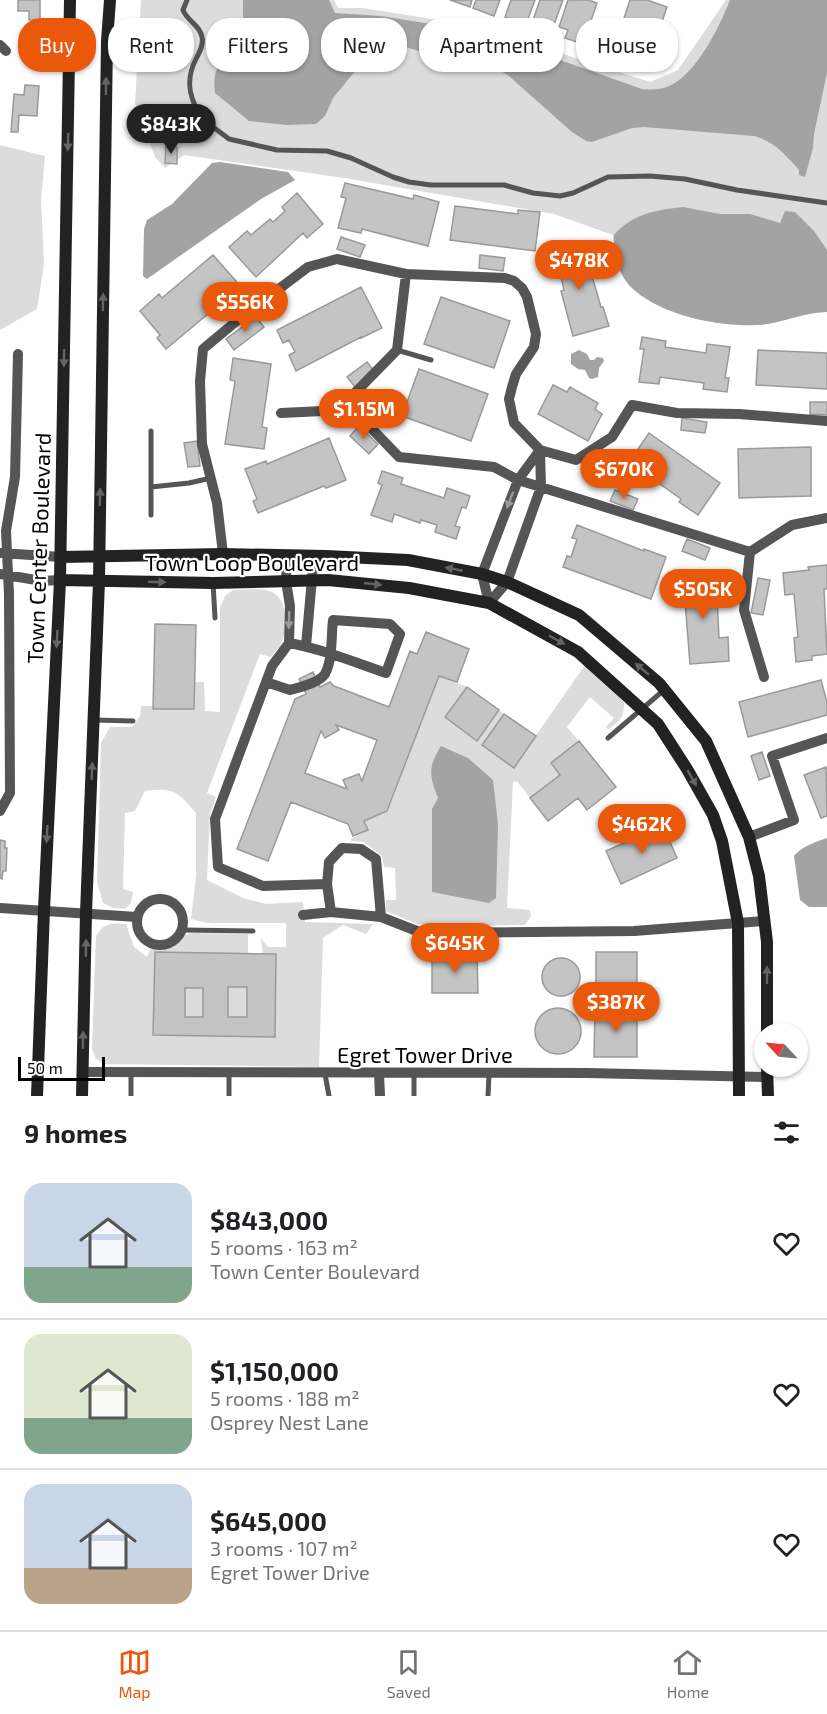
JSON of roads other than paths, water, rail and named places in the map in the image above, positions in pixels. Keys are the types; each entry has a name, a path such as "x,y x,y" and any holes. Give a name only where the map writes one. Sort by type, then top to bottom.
{"main road":[{"name":"Town Center Boulevard","path":"37,1096 61,557 70,0"},
{"path":"82,1096 86,913 99,581 107,41 110,0"},
{"name":"Town Loop Boulevard","path":"61,557 223,554 408,560 482,574 507,582 579,615 664,690 706,741 749,837 759,876 767,942 767,1023"},
{"name":"Town Loop Boulevard","path":"60,580 213,583 328,580 409,588 489,603 578,652 658,724 713,814 723,841 738,923 740,1096"},
{"path":"767,1077 768,1096"}],"street":[{"path":"223,554 217,503 202,444 200,381 203,349 308,267 337,259 406,274 505,278 514,281 522,288 531,307 536,334 534,346 516,374 509,399 514,423 540,450 576,460 612,436 632,405 677,413 740,414 827,421"},
{"path":"281,413 323,411 346,402 397,350 406,274"},
{"path":"0,811 10,793 4,554 15,477 18,354"},
{"path":"346,402 399,457 494,467 518,480 750,552 792,525 827,518"},
{"path":"489,603 482,574 518,480 540,450"},
{"path":"489,603 507,582 540,487 540,450"},
{"path":"750,552 744,610 764,677"},
{"path":"4,554 61,557"},
{"path":"287,555 286,581 290,606 289,643 272,666 215,819 218,867 263,886 327,884"},
{"path":"306,646 314,556"},
{"path":"4,575 42,581 60,580"},
{"path":"266,682 290,690 324,675 330,654 333,620 390,624 400,634 386,673 330,654 306,646 289,643"},
{"path":"749,837 794,820 772,756 827,738"},
{"path":"331,912 327,884 329,862 342,848 361,849 376,859 381,917"},
{"path":"152,900 166,900 179,908 182,915 182,930 172,942 165,945 150,943 139,932 137,917 140,910 152,900"},
{"path":"0,908 44,909 137,917"},
{"path":"303,915 331,912 381,917 422,933 634,931 764,921"},
{"name":"Egret Tower Drive","path":"83,1072 740,1076 754,1074"},
{"path":"379,1073 380,1096"}],"lane":[{"path":"187,0 183,10 185,15 198,27 202,35 202,43 189,73 189,85 197,111 205,121 229,139 276,150 327,151 358,161 393,177 432,185 504,185 533,193 560,196 573,193 608,177 650,176 685,179 737,190 827,203"},
{"path":"180,129 205,121"},
{"path":"397,350 431,360"},
{"path":"151,431 151,515"},
{"path":"151,487 211,478"},
{"path":"213,583 214,618"},
{"path":"608,738 664,690"},
{"path":"94,720 133,721"},
{"path":"182,930 252,932"},
{"path":"131,1072 131,1096"},
{"path":"229,1073 229,1096"},
{"path":"414,1073 414,1096"},
{"path":"489,1073 489,1096"},
{"path":"325,1074 329,1096"}]}
